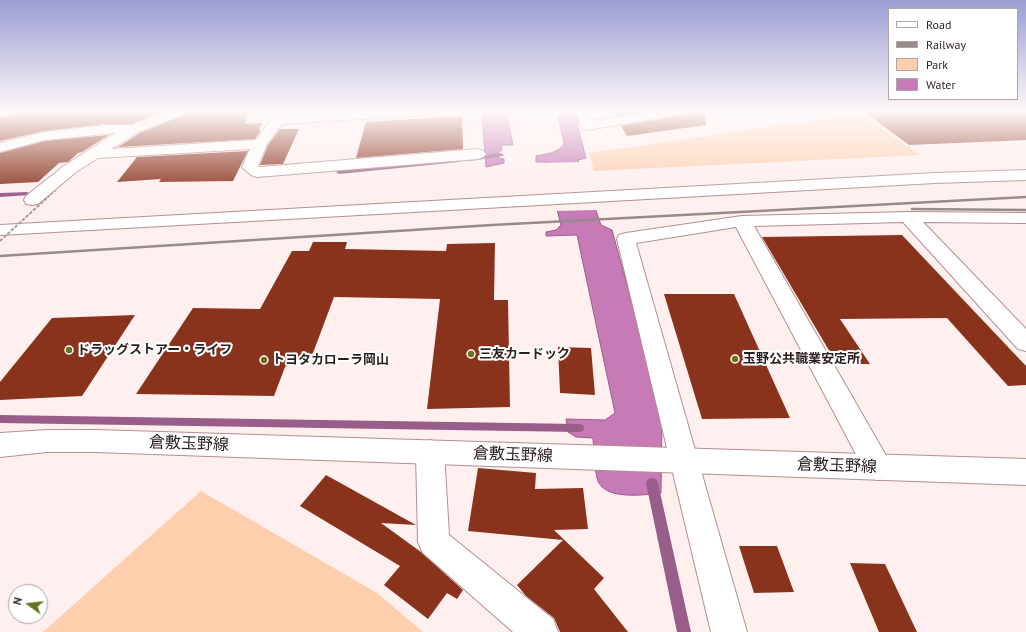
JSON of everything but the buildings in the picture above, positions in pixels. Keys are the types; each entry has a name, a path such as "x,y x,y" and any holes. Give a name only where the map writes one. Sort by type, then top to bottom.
{"street":[{"path":"0,148 28,140"},
{"path":"32,200 70,169 114,140"},
{"path":"263,140 250,167 257,172 478,154"},
{"path":"95,154 260,144"},
{"path":"0,216 590,191 1026,163"},
{"path":"590,191 1026,175"},
{"path":"0,230 551,193"},
{"path":"908,217 1026,343"},
{"path":"729,632 673,461 626,239 742,221 908,217 1026,218"},
{"path":"742,221 878,468"},
{"name":"倉敷玉野線","path":"0,445 96,441 1026,472"},
{"path":"430,452 434,542 540,632"}],"path":[{"path":"0,241 56,190"}],"green space":[{"path":"676,140 899,140 920,155 594,171 589,153"},
{"path":"201,491 377,593 423,632 43,632"}],"water":[{"path":"484,140 512,140 513,145 501,145 502,150 498,153 499,158 504,159 504,163 486,167"},
{"path":"563,140 581,140 586,158 578,160 601,225 612,230 662,413 661,493 624,495 607,490 600,485 597,478 593,438 576,437 568,432 566,419 605,420 615,413 577,235 546,236 546,232 556,230 561,225 545,162 536,162 536,156 555,151 564,144"}],"pier":[{"path":"580,162 597,210 555,211 543,163"}],"waterway":[{"path":"470,159 501,155"},
{"path":"339,172 457,161"},
{"path":"0,195 27,194"},
{"path":"0,419 579,428"},
{"path":"652,483 684,632"}],"railway":[{"path":"0,256 492,225 1026,197 1020,197"},
{"path":"912,209 1026,210"}],"place":[{"name":"ドラッグストアー・ライフ","path":"69,350"},
{"name":"三友カードック","path":"471,354"},
{"name":"玉野公共職業安定所","path":"735,359"},
{"name":"トヨタカローラ岡山","path":"264,360"}]}
